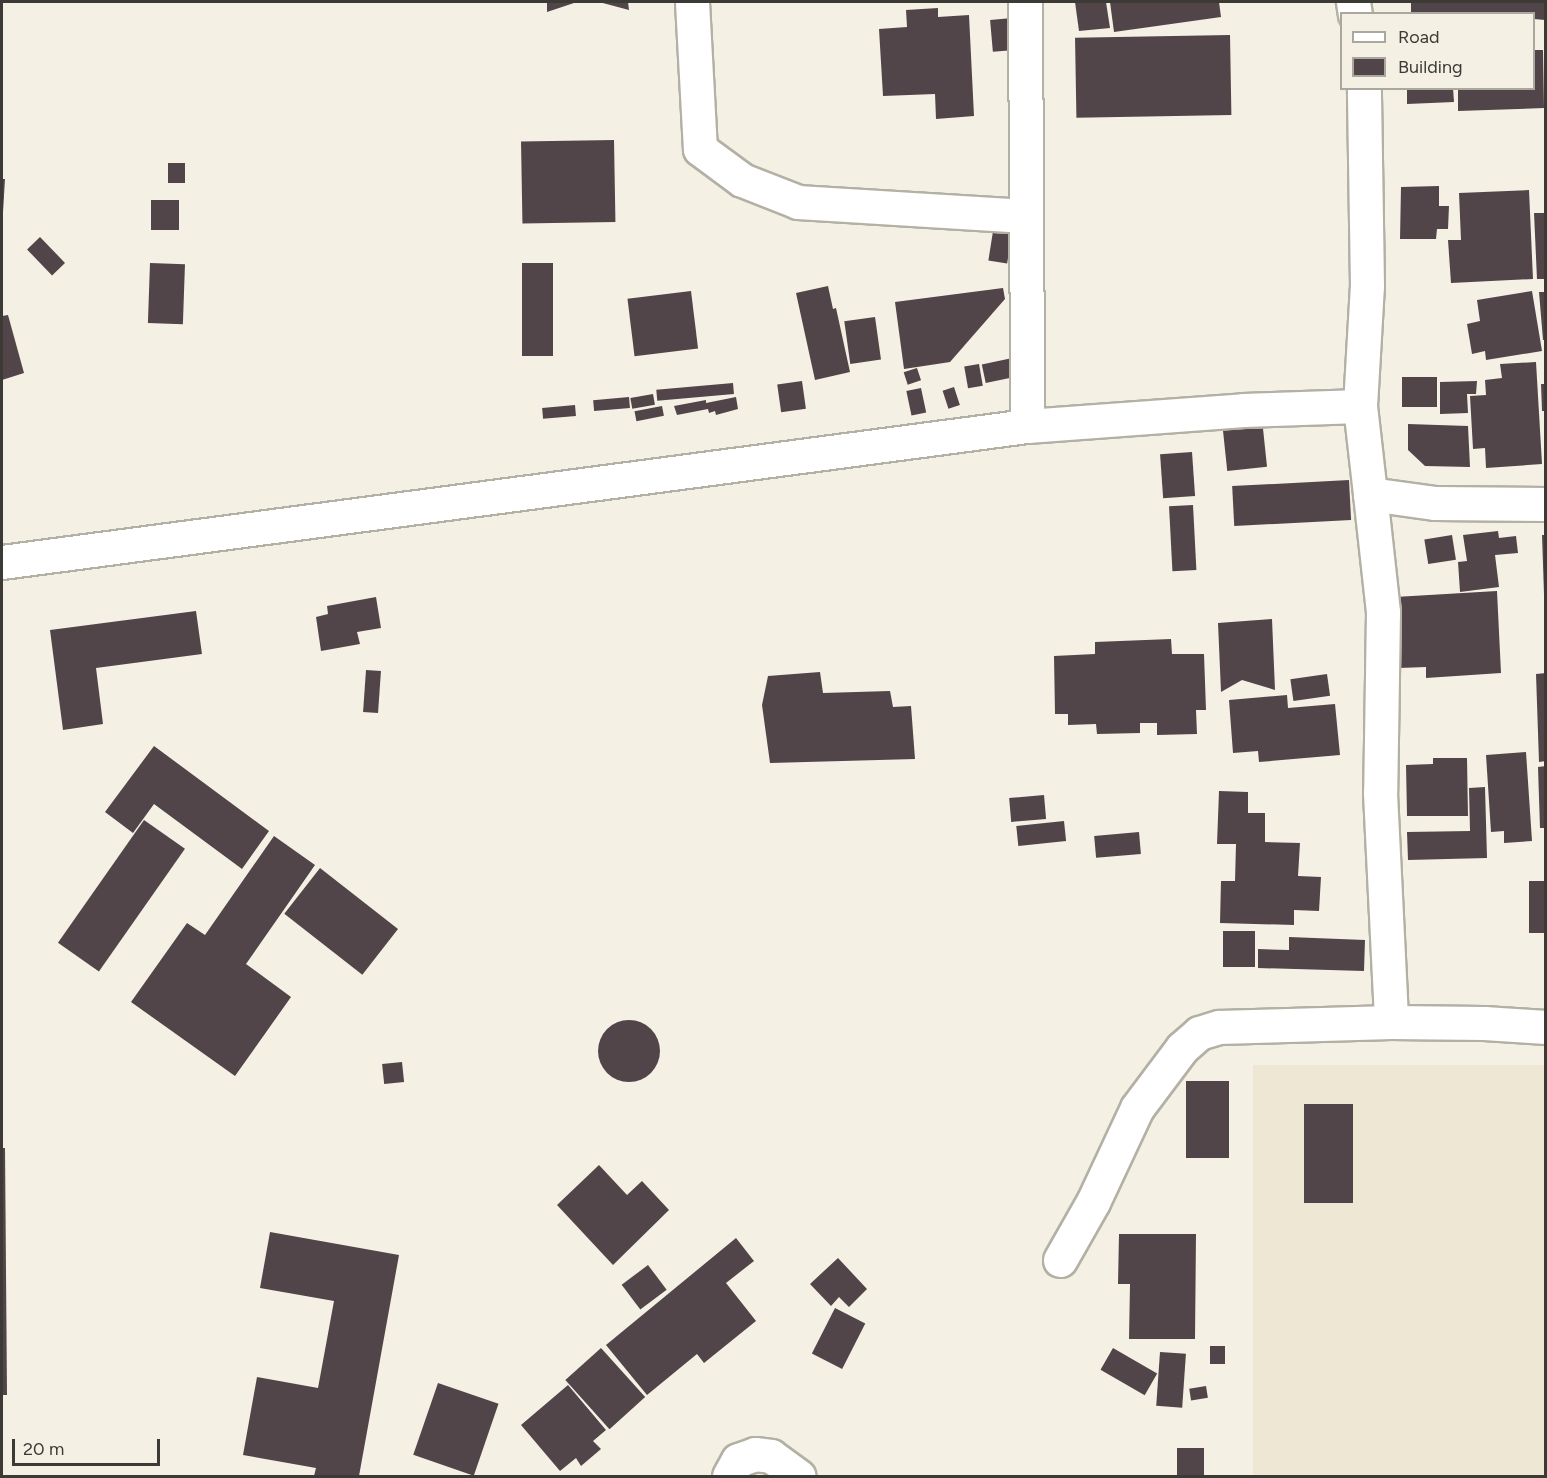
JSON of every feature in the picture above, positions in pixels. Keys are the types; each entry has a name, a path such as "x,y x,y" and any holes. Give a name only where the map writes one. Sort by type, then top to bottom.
{"street":[{"path":"692,2 700,149 742,180 798,202 1026,216"},
{"path":"1025,2 1027,426"},
{"path":"1364,90 1367,286 1360,406 1383,612 1380,792 1391,1022"},
{"path":"2,562 1027,426 1188,413 1360,406"},
{"path":"1370,494 1435,503 1545,504"},
{"path":"1060,1260 1093,1202 1137,1108 1182,1048 1199,1033 1220,1027 1391,1022 1484,1023 1545,1027"},
{"path":"729,1476 738,1460 755,1454 771,1456 799,1476"}],"shaded area":[{"path":"1253,1065 1545,1065 1545,1476 1253,1476"}],"building":[{"path":"547,2 577,2 547,12"},
{"path":"599,2 628,2 629,10"},
{"path":"1075,2 1106,2 1110,28 1079,31"},
{"path":"1110,2 1219,2 1221,17 1114,32"},
{"path":"1411,2 1545,2 1545,20 1535,19 1535,12 1411,12"},
{"path":"938,8 938,17 969,15 974,116 936,119 935,94 883,96 879,29 907,27 906,10"},
{"path":"1012,18 1015,50 993,52 990,20"},
{"path":"1230,35 1231,115 1076,118 1075,38"},
{"path":"1535,50 1543,50 1544,108 1458,111 1458,90 1535,90"},
{"path":"1407,90 1453,90 1454,102 1407,104"},
{"path":"614,140 615,222 522,224 521,142"},
{"path":"168,163 185,163 185,183 168,183"},
{"path":"2,179 5,179 3,212 2,212"},
{"path":"1439,186 1439,206 1449,206 1448,229 1437,229 1436,239 1400,239 1401,187"},
{"path":"1529,190 1533,279 1451,283 1448,240 1461,240 1459,193"},
{"path":"151,200 179,200 179,230 151,230"},
{"path":"1534,213 1546,213 1546,279 1537,279"},
{"path":"994,225 1013,228 1007,264 988,261"},
{"path":"40,237 65,263 52,275 27,250"},
{"path":"150,263 185,264 183,324 148,323"},
{"path":"522,263 553,263 553,356 522,356"},
{"path":"828,286 833,309 836,308 850,372 815,380 796,293"},
{"path":"1003,288 1005,299 950,362 904,369 895,302"},
{"path":"691,291 698,349 635,356 627,299"},
{"path":"1532,291 1542,351 1486,360 1485,351 1472,354 1467,324 1480,321 1477,300"},
{"path":"1539,292 1546,292 1546,340 1543,340"},
{"path":"8,315 24,373 2,380 2,316"},
{"path":"875,317 881,360 850,364 844,321"},
{"path":"1017,357 1021,376 986,383 982,364"},
{"path":"1536,362 1542,464 1486,468 1485,448 1473,449 1470,396 1486,395 1485,380 1502,378 1500,364"},
{"path":"979,364 983,386 968,388 964,367"},
{"path":"917,368 921,380 908,385 904,372"},
{"path":"1402,377 1437,377 1437,407 1402,407"},
{"path":"802,381 806,409 781,412 777,384"},
{"path":"1477,381 1476,394 1467,394 1468,413 1440,414 1440,382"},
{"path":"733,383 734,394 657,401 656,390"},
{"path":"1541,384 1546,384 1546,411 1542,411"},
{"path":"954,387 960,405 948,409 943,391"},
{"path":"921,388 926,412 912,416 906,391"},
{"path":"653,394 655,405 632,409 630,398"},
{"path":"629,397 630,408 594,411 593,400"},
{"path":"736,397 738,409 716,415 715,411 709,413 708,409 677,415 674,406 706,400 706,403"},
{"path":"575,405 576,416 543,419 542,408"},
{"path":"662,406 664,416 636,421 635,411"},
{"path":"1262,419 1267,467 1227,471 1222,423"},
{"path":"1408,424 1468,426 1470,467 1425,466 1408,450"},
{"path":"1192,452 1195,496 1163,498 1160,454"},
{"path":"1349,480 1351,520 1234,526 1232,486"},
{"path":"1193,505 1196,570 1172,571 1169,506"},
{"path":"1498,531 1499,538 1516,536 1518,553 1495,555 1499,587 1460,592 1458,562 1467,561 1463,535"},
{"path":"1452,535 1456,560 1428,564 1424,539"},
{"path":"1542,535 1546,535 1546,594 1544,594"},
{"path":"1497,591 1501,673 1426,678 1426,667 1399,668 1395,597"},
{"path":"376,597 381,628 357,632 360,644 321,651 316,617 328,614 327,606"},
{"path":"196,611 202,654 96,668 103,724 63,730 50,630"},
{"path":"1272,619 1275,690 1242,680 1221,692 1218,623"},
{"path":"1171,639 1172,654 1204,654 1206,710 1196,710 1197,734 1157,735 1157,723 1140,723 1140,733 1097,734 1096,724 1068,725 1068,714 1055,714 1054,656 1095,654 1095,642"},
{"path":"366,670 381,671 378,713 363,712"},
{"path":"820,672 823,693 890,691 893,707 911,706 915,759 770,763 762,705 768,676"},
{"path":"1546,673 1546,761 1539,762 1536,674"},
{"path":"1327,674 1330,696 1293,701 1290,679"},
{"path":"1287,695 1288,708 1335,704 1340,755 1259,762 1258,751 1233,753 1229,700"},
{"path":"154,746 269,831 242,869 154,804 133,833 105,812"},
{"path":"1526,752 1532,841 1504,843 1504,831 1491,832 1486,755"},
{"path":"1433,758 1467,758 1468,816 1407,816 1406,765 1433,764"},
{"path":"1546,766 1546,828 1540,828 1538,767"},
{"path":"1485,787 1487,858 1408,860 1407,832 1470,831 1469,788"},
{"path":"1219,791 1248,792 1248,813 1265,813 1265,842 1300,843 1298,876 1321,877 1319,911 1294,910 1294,925 1220,923 1221,881 1235,881 1236,844 1217,844"},
{"path":"1044,795 1046,819 1011,822 1009,798"},
{"path":"144,820 185,849 99,972 58,943"},
{"path":"1064,821 1066,841 1018,846 1016,826"},
{"path":"1139,832 1141,854 1096,858 1094,836"},
{"path":"274,836 315,865 246,964 291,997 235,1076 131,1002 187,923 205,935"},
{"path":"320,868 398,929 362,975 284,914"},
{"path":"1529,881 1546,881 1546,933 1529,933"},
{"path":"1223,931 1255,931 1255,967 1223,967"},
{"path":"1289,937 1365,940 1364,971 1258,968 1258,949 1289,950"},
{"path":"629,1020 651,1029 660,1051 651,1073 629,1082 607,1073 598,1051 607,1029"},
{"path":"402,1062 404,1082 384,1084 382,1064"},
{"path":"1186,1081 1229,1081 1229,1158 1186,1158"},
{"path":"1304,1104 1353,1104 1353,1203 1304,1203"},
{"path":"2,1148 5,1148 7,1395 2,1395"},
{"path":"599,1165 627,1195 642,1181 669,1210 613,1265 557,1205"},
{"path":"270,1232 399,1255 359,1476 314,1476 316,1468 243,1455 257,1377 318,1388 334,1301 260,1288"},
{"path":"1119,1234 1196,1234 1195,1339 1129,1339 1130,1284 1118,1284"},
{"path":"736,1238 754,1261 726,1283 756,1321 704,1363 697,1354 647,1395 606,1345"},
{"path":"838,1258 867,1289 849,1307 839,1297 831,1306 810,1284"},
{"path":"648,1265 667,1290 640,1310 622,1285"},
{"path":"835,1308 865,1323 842,1369 812,1353"},
{"path":"1210,1346 1225,1346 1225,1364 1210,1364"},
{"path":"601,1348 645,1397 609,1429 565,1380"},
{"path":"1113,1348 1157,1374 1145,1395 1100,1370"},
{"path":"1160,1352 1186,1354 1182,1408 1156,1406"},
{"path":"438,1383 499,1404 474,1476 413,1455"},
{"path":"568,1385 606,1430 593,1441 601,1449 581,1466 576,1458 560,1471 521,1425"},
{"path":"1206,1386 1208,1398 1191,1401 1189,1389"},
{"path":"1177,1448 1204,1448 1204,1476 1177,1476"}]}
